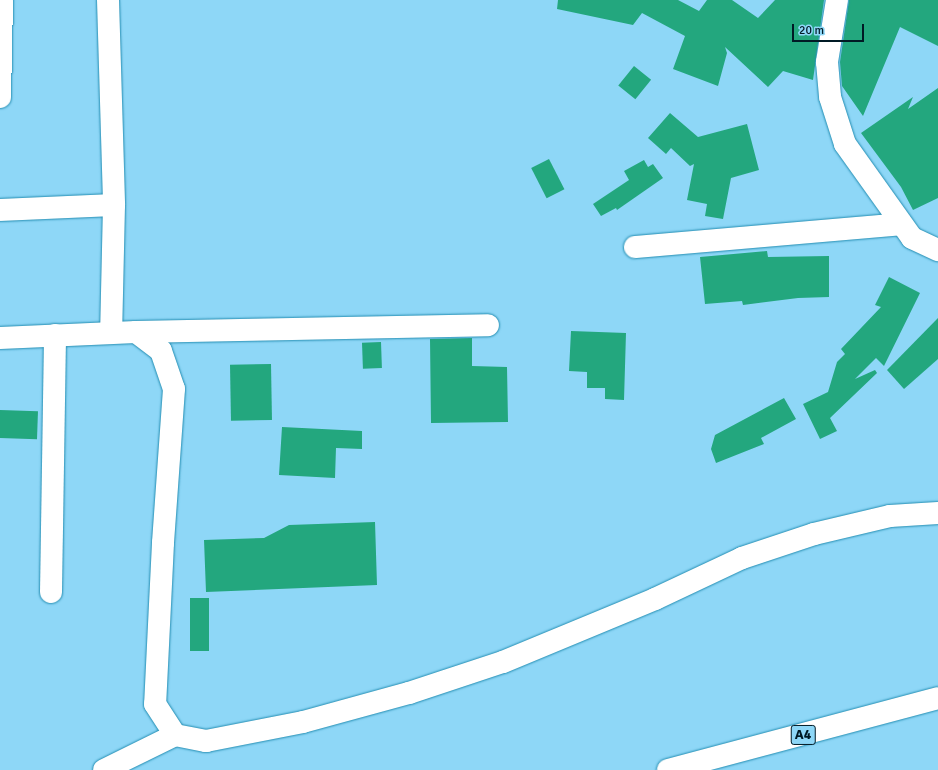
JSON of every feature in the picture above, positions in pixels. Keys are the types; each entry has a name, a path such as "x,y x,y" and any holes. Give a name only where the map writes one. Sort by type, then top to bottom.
{"main road":[{"path":"0,97 2,0"},
{"path":"108,0 114,205 111,333"},
{"path":"837,0 827,62 830,97 845,144 912,238 938,250"},
{"path":"0,210 114,205"},
{"path":"635,247 901,224"},
{"path":"0,338 136,332 488,325"},
{"path":"136,332 160,351 174,389 163,543 155,704 175,735"},
{"path":"50,592 54,335"},
{"path":"104,770 175,735 206,741 303,722 410,693 503,662 656,599 742,558 814,534 890,516 938,513"},
{"name":"A4","path":"668,770 938,698"}],"building":[{"path":"558,0 678,0 699,11 707,0 732,0 758,18 775,0 824,0 813,80 783,71 768,87 725,47 727,53 718,86 673,69 685,36 642,13 633,25 557,9"},
{"path":"849,0 938,0 938,46 900,27 863,116 842,86 840,62"},
{"path":"634,66 651,80 635,99 618,85"},
{"path":"938,88 938,198 913,210 901,187 861,133 913,97 908,109"},
{"path":"670,113 698,137 747,124 759,170 731,178 723,219 705,216 707,204 687,200 694,164 690,166 671,148 666,154 648,138"},
{"path":"549,159 564,189 547,198 531,168"},
{"path":"644,160 648,167 653,164 663,178 617,210 616,208 601,216 593,204 629,180 624,171"},
{"path":"767,251 768,257 829,256 829,297 798,298 743,305 742,301 705,304 700,257"},
{"path":"889,277 920,293 884,366 876,358 855,379 875,370 877,373 830,418 837,431 820,439 803,404 828,392 837,362 845,354 841,349 881,307 875,305"},
{"path":"938,318 938,359 904,389 887,370"},
{"path":"571,331 626,333 624,400 605,399 605,388 587,388 587,372 569,371"},
{"path":"472,338 472,366 507,367 508,422 431,423 430,339"},
{"path":"381,342 382,368 363,369 362,343"},
{"path":"271,364 272,420 231,421 230,365"},
{"path":"784,398 796,419 761,438 764,444 716,463 711,449 715,435"},
{"path":"0,410 38,411 37,439 0,438"},
{"path":"282,427 362,431 362,449 336,448 335,478 279,475"},
{"path":"375,522 377,585 206,592 204,540 264,538 289,525"},
{"path":"190,598 209,598 209,651 190,651"}]}
